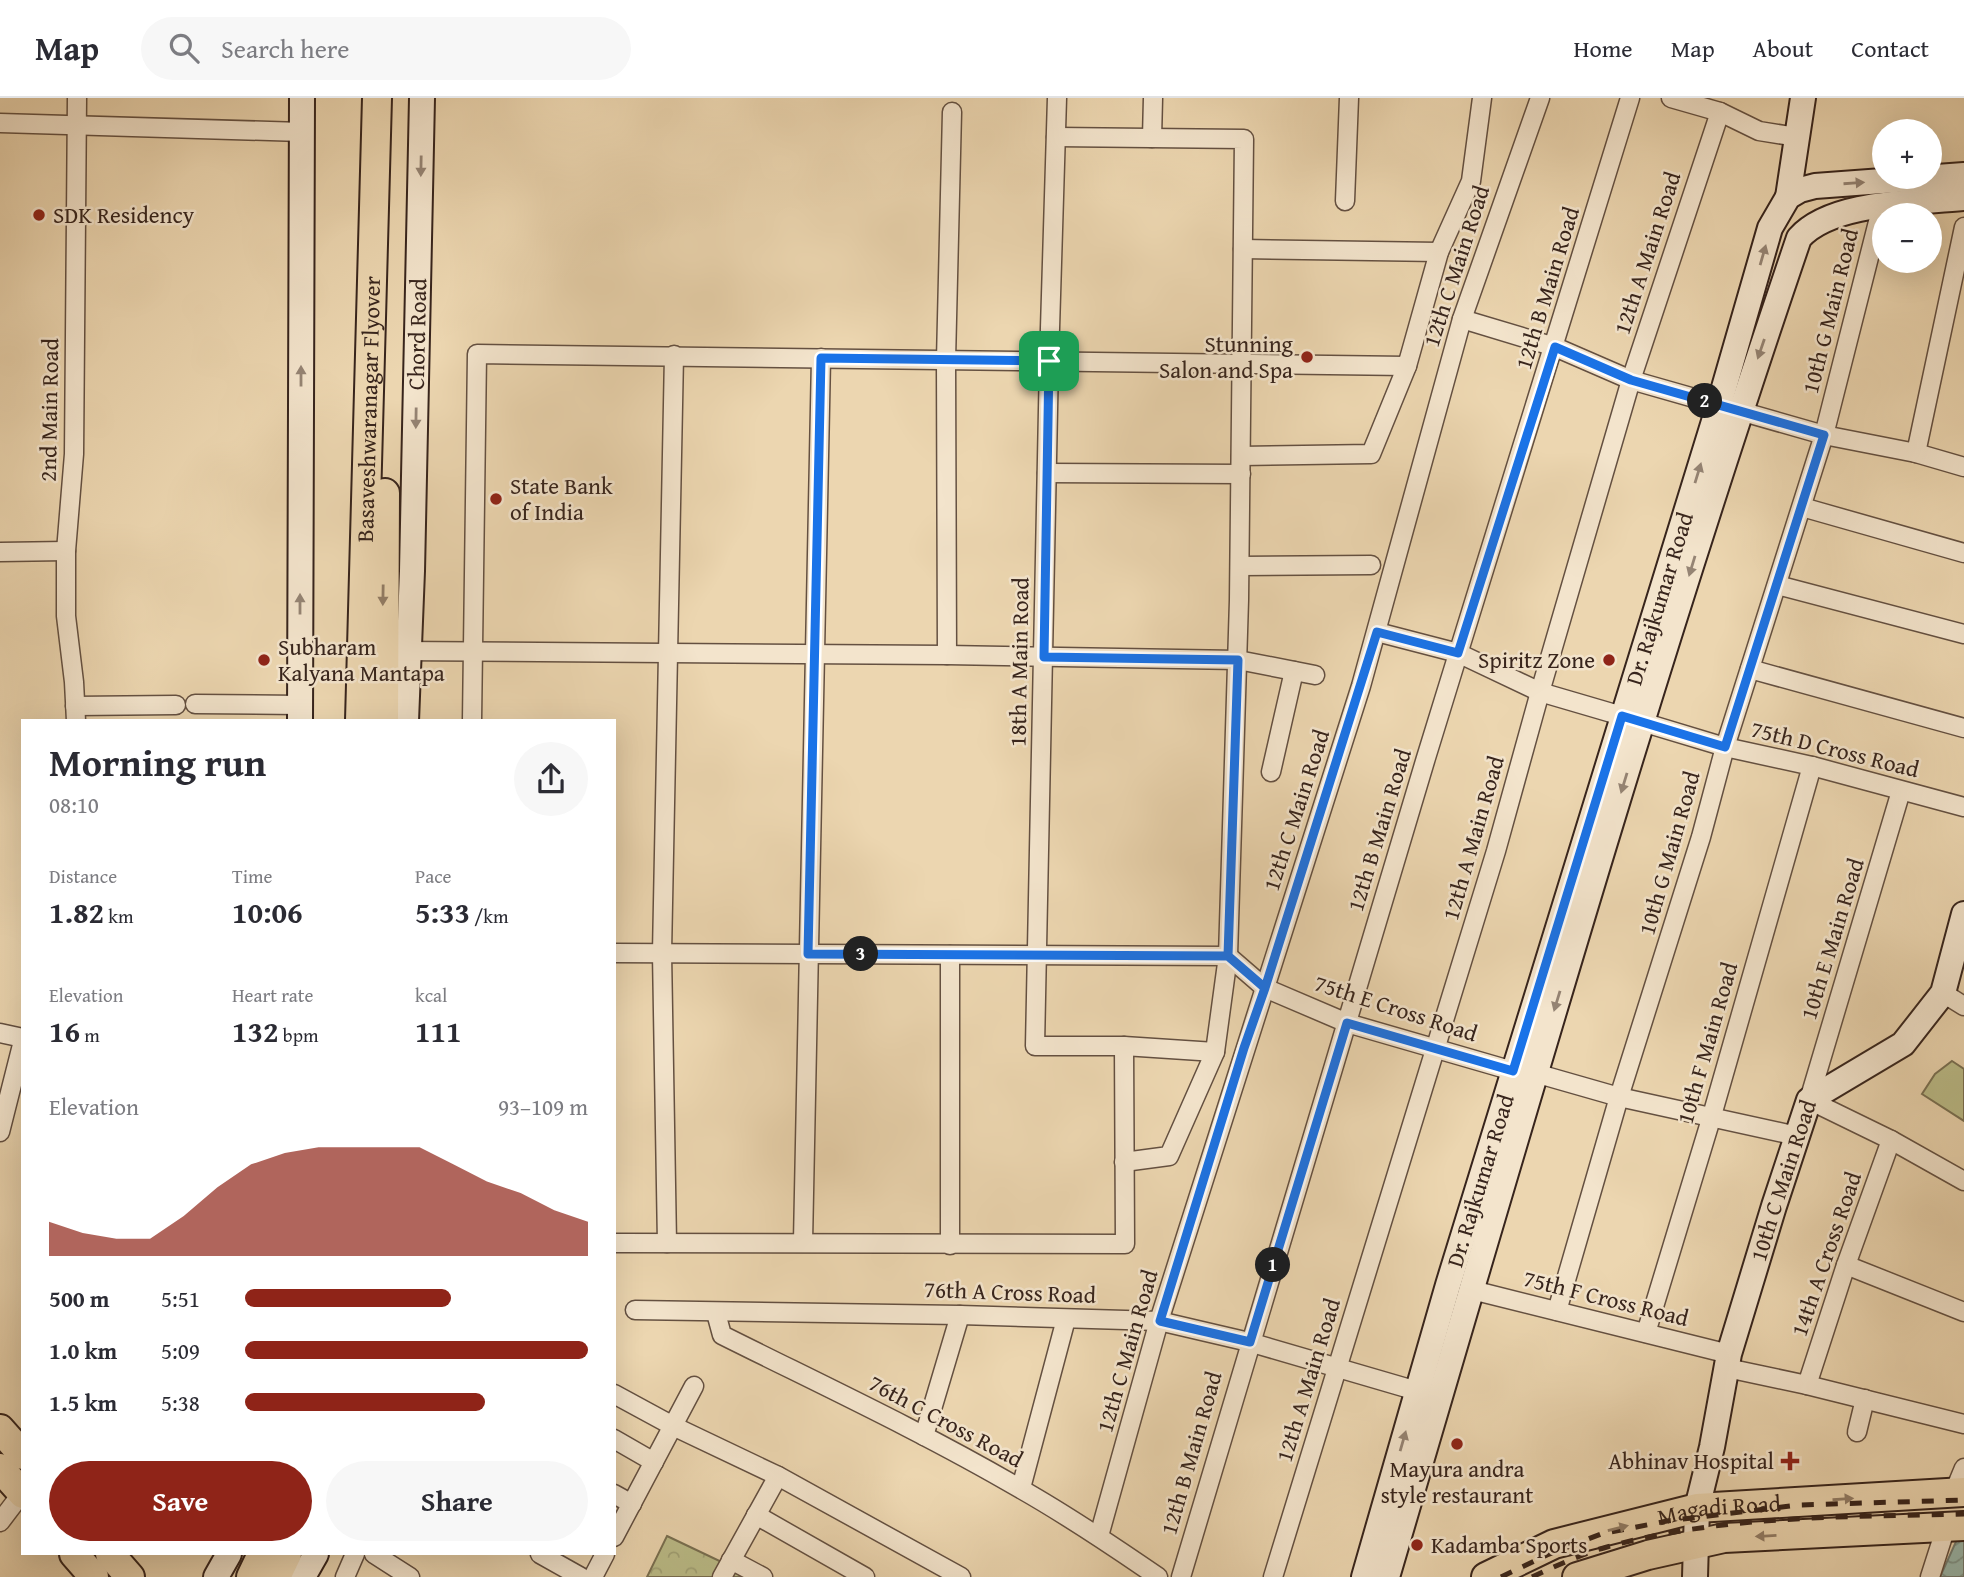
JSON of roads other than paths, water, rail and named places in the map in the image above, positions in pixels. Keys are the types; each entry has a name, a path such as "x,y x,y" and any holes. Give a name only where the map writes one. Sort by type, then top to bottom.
{"main road":[{"path":"300,713 302,98"},
{"name":"Basaveshwaranagar Flyover","path":"360,719 377,98"},
{"name":"Basaveshwaranagar Flyover","path":"392,98 383,618 397,651"},
{"name":"Chord Road","path":"407,719 397,651 412,571 422,98"},
{"path":"1803,98 1788,197 1805,232 1846,212 1872,208"},
{"path":"1788,197 1800,190 1815,187 1964,175"},
{"name":"Dr. Rajkumar Road","path":"1730,408 1770,228 1788,197"},
{"path":"1913,203 1964,198"},
{"name":"Dr. Rajkumar Road","path":"1364,1577 1417,1391 1524,1072 1730,408 1799,238 1805,232"},
{"path":"384,719 397,651"},
{"name":"10th C Main Road","path":"1695,1577 1697,1508 1728,1361 1809,1100 1903,1044 1954,999 1964,914"},
{"name":"Dr. Rajkumar Road","path":"1387,1577 1472,1290 1524,1072"},
{"path":"0,1429 21,1453"},
{"path":"0,1468 21,1492"},
{"name":"Magadi Road","path":"1486,1577 1554,1544 1697,1508 1959,1486"},
{"name":"Magadi Road","path":"1577,1577 1648,1555 1724,1538 1956,1527"},
{"path":"75,1555 94,1577"},
{"path":"111,1555 130,1577"},
{"path":"216,1577 228,1555"},
{"path":"251,1577 262,1555"},
{"path":"276,1577 287,1555"},
{"path":"303,1577 315,1555"}],"street":[{"name":"2nd Main Road","path":"75,713 66,616 66,551 74,454 77,98"},
{"name":"18th A Main Road","path":"1057,98 1035,1046 1124,1046 1215,1052"},
{"path":"1152,138 1153,98"},
{"path":"1345,201 1349,98"},
{"path":"1047,473 1241,465 1371,454 1407,366 1439,252 1471,181 1482,98"},
{"name":"12th C Main Road","path":"1100,1536 1160,1321 1377,632 1462,319 1540,98"},
{"name":"12th B Main Road","path":"1181,1577 1458,653 1630,98"},
{"path":"1671,98 1720,112 1759,131 1797,137"},
{"path":"947,655 946,360 952,112"},
{"name":"12th A Main Road","path":"1273,1577 1496,851 1539,692 1631,380 1720,112"},
{"path":"0,123 302,132"},
{"path":"1056,137 1244,139 1240,566 1228,956 1215,1052 1170,1156 1124,1162"},
{"path":"1916,453 1964,227"},
{"name":"10th G Main Road","path":"1558,1311 1619,1097 1679,910 1725,747 1824,435 1872,245"},
{"path":"1243,249 1439,252"},
{"path":"1462,319 1555,347 1631,380 1824,435 1916,453 1964,467"},
{"path":"472,719 477,354 1407,366"},
{"path":"667,1243 662,953 674,355"},
{"path":"803,1242 821,358"},
{"path":"1802,507 1964,553"},
{"path":"0,552 66,551"},
{"path":"1240,566 1371,565"},
{"path":"1777,585 1964,634"},
{"name":"75th D Cross Road","path":"1377,632 1458,653 1539,692 1725,747 1812,766 1964,807"},
{"path":"397,651 1238,660 1315,675"},
{"path":"1750,669 1964,728"},
{"path":"1271,772 1294,671"},
{"path":"195,704 300,713"},
{"path":"75,713 176,705"},
{"name":"10th F Main Road","path":"1646,1333 1711,1119 1812,766"},
{"name":"10th E Main Road","path":"1809,1100 1901,791"},
{"path":"616,953 1228,956"},
{"path":"950,955 950,1245"},
{"name":"75th E Cross Road","path":"1228,956 1265,988 1347,1023 1619,1097 1797,1136"},
{"path":"0,1033 21,1038"},
{"path":"616,1243 1125,1244 1124,1046"},
{"path":"0,1132 21,1047"},
{"path":"1809,1100 1891,1140 1964,1181"},
{"name":"14th A Cross Road","path":"1807,1385 1891,1140"},
{"path":"1846,1265 1964,1312"},
{"name":"75th F Cross Road","path":"1472,1290 1646,1333 1807,1385 1964,1424"},
{"name":"76th A Cross Road","path":"635,1310 1160,1321 1250,1342 1417,1391"},
{"name":"76th C Cross Road","path":"716,1313 722,1335 924,1436 1021,1488 1100,1536 1158,1577"},
{"path":"924,1436 960,1315"},
{"path":"1021,1488 1066,1319"},
{"path":"616,1532 694,1386"},
{"path":"616,1395 673,1426 778,1476 961,1577"},
{"path":"1857,1432 1865,1398"},
{"path":"616,1440 654,1462"},
{"path":"722,1577 778,1476"},
{"path":"616,1495 632,1504"},
{"path":"0,1522 21,1496"},
{"path":"756,1515 865,1577"},
{"path":"1930,1577 1956,1527"},
{"path":"345,1577 355,1555"},
{"path":"376,1555 410,1577"},
{"path":"542,1555 581,1577"},
{"path":"593,1577 604,1555"},
{"path":"731,1560 763,1577"}],"water":[{"path":"1964,1524 1964,1577 1940,1577"}],"railway":[{"path":"1501,1577 1601,1534 1667,1521 1799,1505 1964,1500"},
{"path":"1532,1577 1597,1550 1695,1529 1829,1517 1964,1514"}],"place":[{"name":"SDK Residency","path":"39,215"},
{"name":"Stunning Salon and Spa","path":"1307,357"},
{"name":"State Bank of India","path":"496,499"},
{"name":"Subharam Kalyana Mantapa","path":"264,660"},
{"name":"Spiritz Zone","path":"1609,660"},
{"name":"Mayura andra style restaurant","path":"1457,1444"},
{"name":"Abhinav Hospital","path":"1790,1461"},
{"name":"Kadamba Sports","path":"1417,1545"}]}
